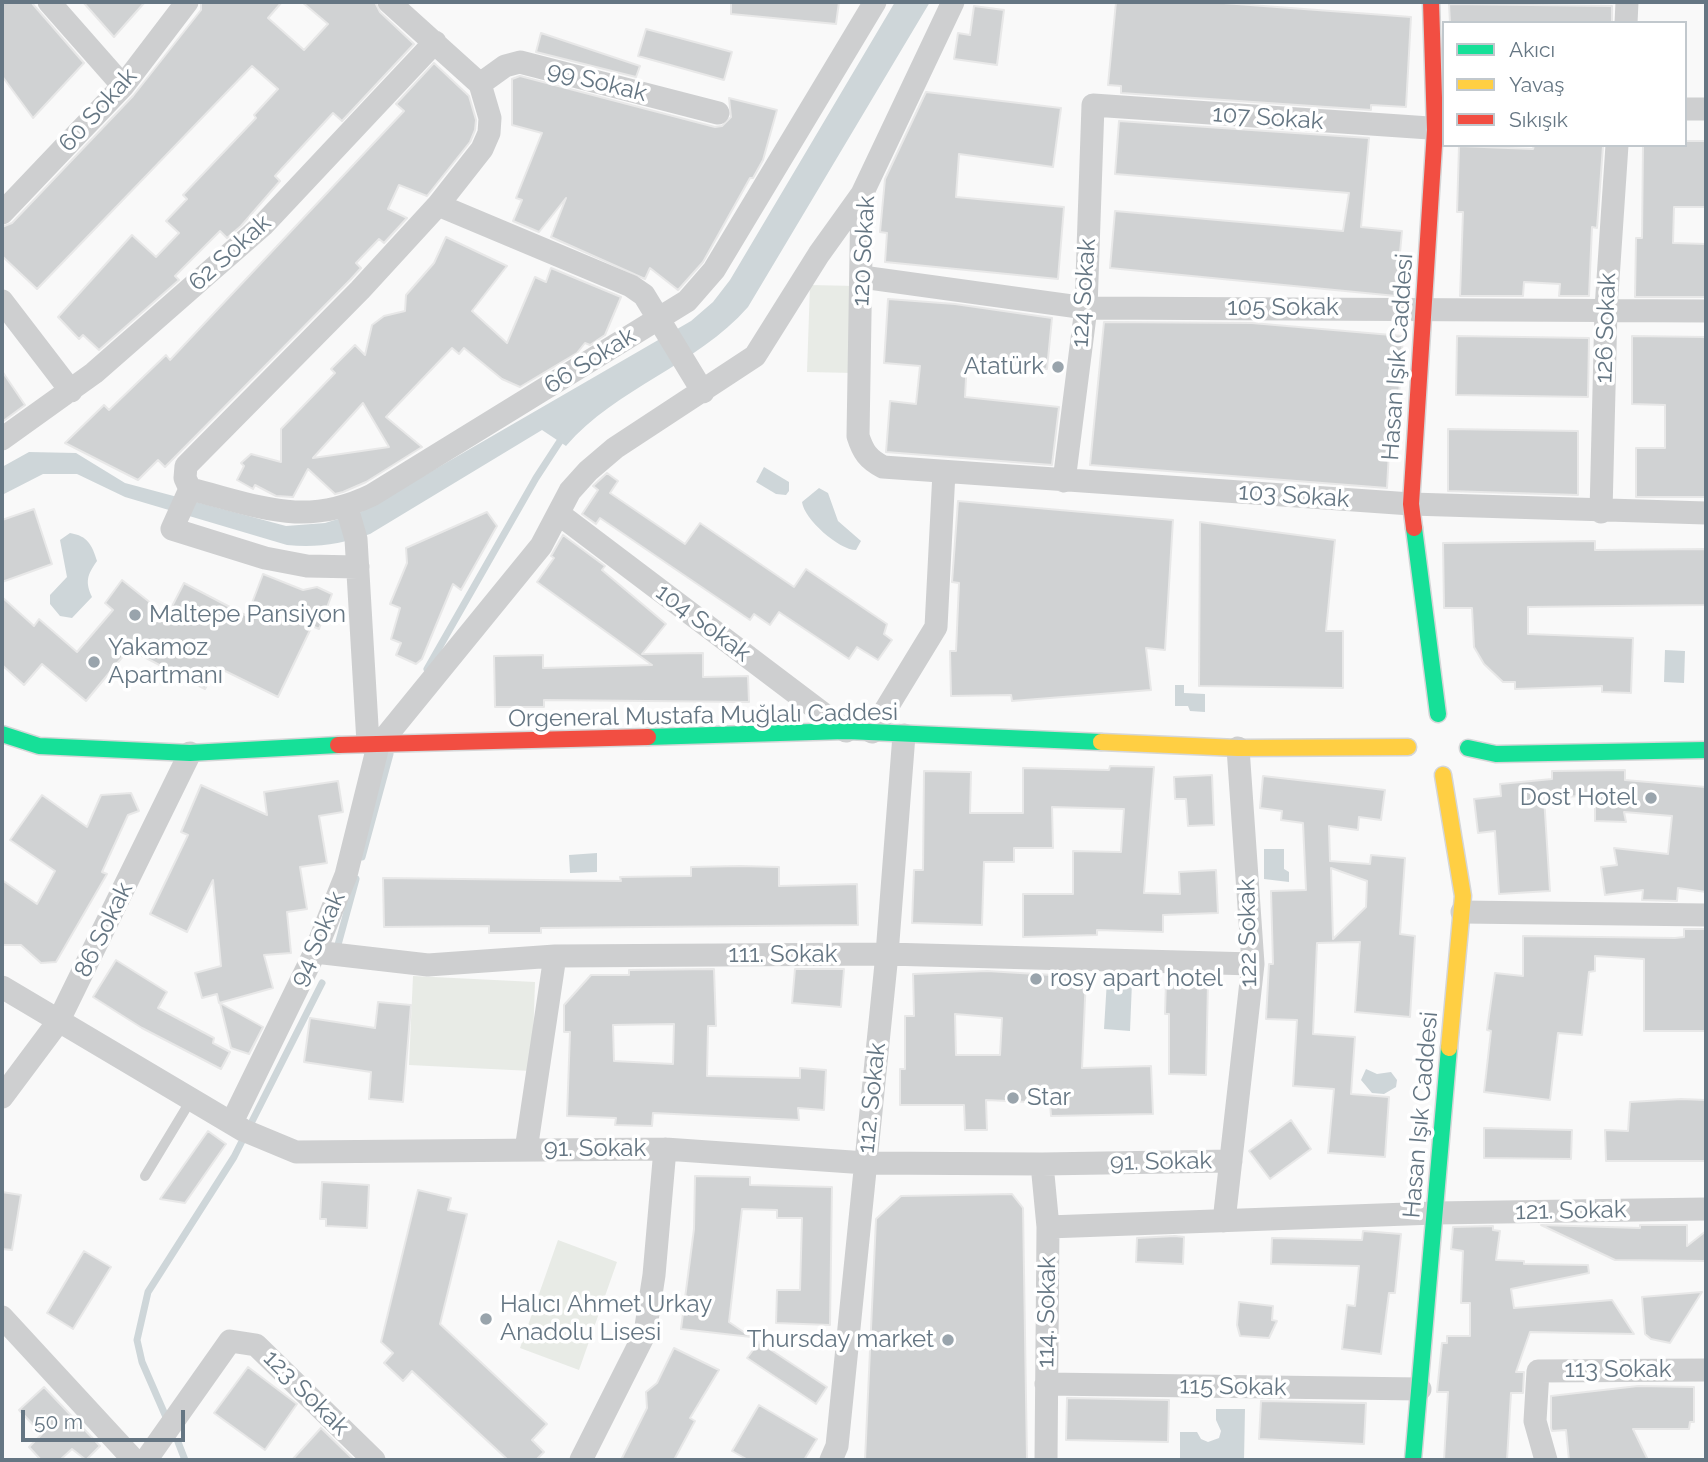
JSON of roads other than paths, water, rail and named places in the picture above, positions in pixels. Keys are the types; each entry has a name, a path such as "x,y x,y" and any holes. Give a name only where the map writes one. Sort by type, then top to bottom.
{"street":[{"path":"49,2 123,86"},
{"name":"60 Sokak","path":"2,213 123,86 187,2"},
{"path":"358,567 307,566 265,558 172,529 185,491 360,290 438,205 470,166 489,133 490,118 480,83 389,2"},
{"name":"66 Sokak","path":"185,491 294,514 348,512 372,495 663,324 715,270 875,2"},
{"name":"120 Sokak","path":"883,467 871,461 862,449 858,436 862,194 953,2"},
{"name":"Hasan Işık Caddesi","path":"1431,2 1439,129 1411,503 1438,714"},
{"path":"1626,21 1627,2"},
{"name":"62 Sokak","path":"2,439 71,391 262,225 436,42"},
{"name":"99 Sokak","path":"480,83 505,66 520,62 719,113"},
{"name":"107 Sokak","path":"1093,105 1439,129"},
{"name":"124 Sokak","path":"1064,481 1086,308 1093,105"},
{"path":"1687,109 1706,109"},
{"name":"126 Sokak","path":"1601,512 1606,309 1617,147"},
{"path":"373,744 541,546 570,491 606,455 755,356 819,254 862,194"},
{"path":"438,205 631,286 644,295 704,392"},
{"name":"105 Sokak","path":"862,277 1086,308 1706,311"},
{"path":"2,301 71,391"},
{"name":"103 Sokak","path":"883,467 1411,503 1601,512 1706,513"},
{"path":"872,732 936,627 944,472"},
{"path":"348,512 356,539 373,744"},
{"name":"104 Sokak","path":"559,514 846,731"},
{"path":"1438,714 1460,725 1468,748 1461,765 1443,775 1420,769 1408,747 1416,724 1438,714"},
{"name":"Orgeneral Mustafa Muğlalı Caddesi","path":"2,734 39,746 190,753 373,744 846,731 1238,747 1408,747"},
{"name":"112. Sokak","path":"831,1460 837,1447 866,1163 887,954 904,735"},
{"name":"94 Sokak","path":"245,1130 325,953 346,875 373,744"},
{"name":"122 Sokak","path":"1224,1221 1253,964 1238,747"},
{"path":"1468,748 1496,754 1706,750"},
{"name":"86 Sokak","path":"2,1097 58,1022 190,753"},
{"name":"Hasan Işık Caddesi","path":"1413,1460 1463,896 1443,775"},
{"path":"1462,912 1706,915"},
{"name":"111. Sokak","path":"325,953 428,965 555,956 887,954 1253,964"},
{"path":"526,1150 555,956"},
{"name":"91. Sokak","path":"2,987 191,1100 245,1130 296,1152 665,1149 866,1163 1231,1161"},
{"path":"581,1460 645,1333 654,1275 665,1149"},
{"name":"114. Sokak","path":"1042,1164 1048,1227 1045,1460"},
{"name":"121. Sokak","path":"1435,1213 1706,1209"},
{"path":"1048,1227 1435,1213"},
{"path":"2,1317 134,1460"},
{"name":"123 Sokak","path":"146,1460 230,1340 256,1345 374,1460"},
{"name":"113 Sokak","path":"1546,1460 1535,1421 1538,1371 1706,1370"},
{"name":"115 Sokak","path":"1046,1384 1420,1390"}],"lane":[{"path":"145,1176 191,1100"}],"waterway":[{"path":"427,669 536,478 564,435"},
{"path":"362,857 390,754"},
{"path":"336,952 356,879"},
{"path":"166,1417 142,1362 137,1340 148,1292 234,1157 322,983"},
{"path":"178,1442 185,1460"}],"place":[{"name":"Atatürk","path":"1058,367"},
{"name":"Maltepe Pansiyon","path":"135,615"},
{"name":"Yakamoz Apartmanı","path":"94,662"},
{"name":"Dost Hotel","path":"1651,798"},
{"name":"rosy apart hotel","path":"1036,979"},
{"name":"Star","path":"1013,1098"},
{"name":"Halıcı Ahmet Urkay Anadolu Lisesi","path":"486,1319"},
{"name":"Thursday market","path":"948,1340"}]}
